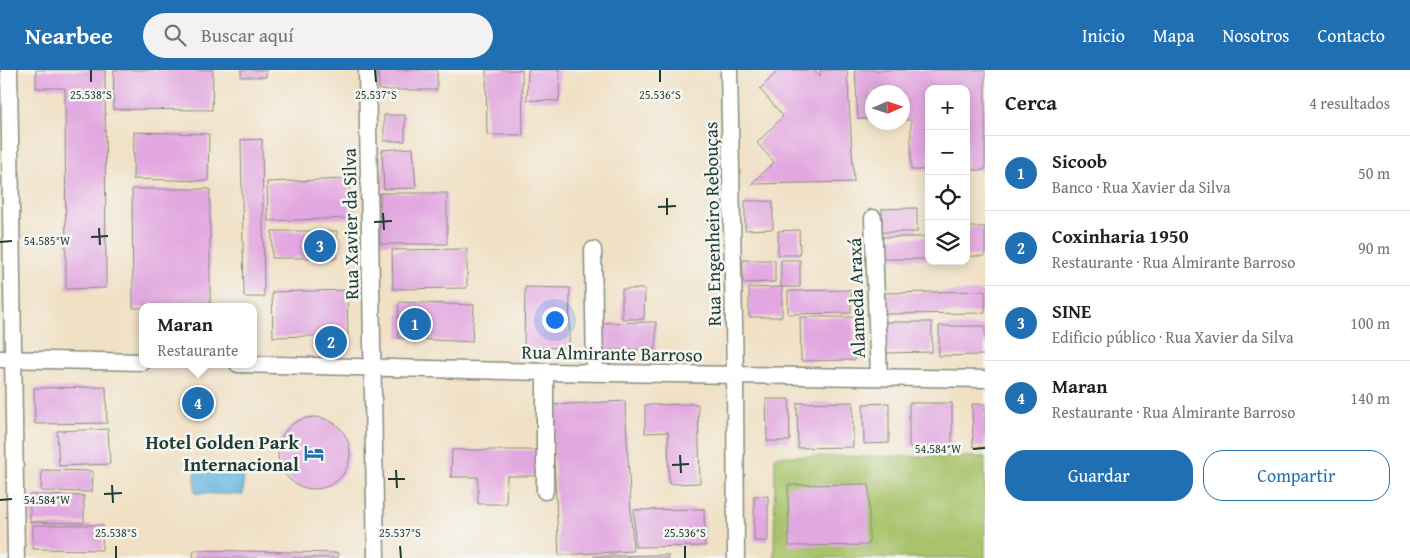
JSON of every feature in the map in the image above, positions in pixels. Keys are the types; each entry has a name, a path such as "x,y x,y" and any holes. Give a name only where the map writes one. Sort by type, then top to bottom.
{"street":[{"path":"9,70 7,359 16,558"},
{"name":"Rua Xavier da Silva","path":"366,70 376,558"},
{"name":"Rua Engenheiro Rebouças","path":"729,70 735,374 736,558"},
{"name":"Alameda Araxá","path":"873,218 879,376"},
{"path":"593,250 596,373"},
{"path":"7,359 139,362"},
{"name":"Rua Almirante Barroso","path":"257,365 545,372 985,379"},
{"path":"545,372 545,491"}],"green space":[{"path":"775,456 985,457 985,558 774,558"}],"water":[{"path":"195,468 244,470 243,495 195,493"}],"building":[{"path":"36,70 105,70 106,288 66,289 65,88 36,88"},
{"path":"114,70 213,70 212,110 113,109"},
{"path":"241,70 266,70 266,77 241,77"},
{"path":"378,70 437,70 437,90 379,90"},
{"path":"486,70 522,70 523,135 487,135"},
{"path":"528,70 560,70 559,101 527,100"},
{"path":"779,70 813,70 820,76 820,70 847,70 854,182 751,184 774,162 757,143 783,116 760,89"},
{"path":"855,70 985,70 985,170 970,170 970,85 925,85 925,170 911,170 910,85 865,85 865,119 858,119"},
{"path":"384,115 405,115 405,141 384,141"},
{"path":"134,132 209,134 208,181 133,179"},
{"path":"262,139 264,297 244,297 241,140"},
{"path":"413,148 416,188 384,189 382,150"},
{"path":"349,179 351,218 268,221 267,182"},
{"path":"132,189 210,189 210,303 139,303 139,308 133,308"},
{"path":"380,193 447,193 447,244 380,244"},
{"path":"745,201 773,201 773,229 745,230"},
{"path":"917,208 917,232 882,232 882,209"},
{"path":"970,227 985,227 985,256 970,256"},
{"path":"799,230 800,255 778,255 778,231"},
{"path":"272,231 337,231 337,258 272,258"},
{"path":"882,237 925,237 925,259 883,259"},
{"path":"467,249 467,288 393,289 392,250"},
{"path":"743,260 775,260 775,282 743,283"},
{"path":"781,260 800,260 800,287 781,287"},
{"path":"525,287 570,288 569,348 524,347"},
{"path":"782,287 782,317 749,317 749,288"},
{"path":"622,289 645,289 644,319 622,319"},
{"path":"347,290 348,335 273,337 272,292"},
{"path":"851,290 851,313 788,314 788,291"},
{"path":"985,291 985,313 883,314 883,293"},
{"path":"399,302 474,305 472,342 398,338"},
{"path":"800,317 854,317 855,360 801,361"},
{"path":"656,322 656,349 600,350 600,323"},
{"path":"883,322 932,322 932,352 883,353"},
{"path":"939,326 985,326 985,355 939,356"},
{"path":"106,387 107,423 35,424 34,388"},
{"path":"766,399 789,399 790,441 767,441"},
{"path":"625,401 633,551 559,555 551,405"},
{"path":"853,402 853,447 798,448 797,403"},
{"path":"889,403 889,443 864,444 863,404"},
{"path":"909,403 952,403 952,447 909,447"},
{"path":"698,404 700,483 669,484 668,432 645,433 645,405"},
{"path":"972,404 985,404 985,447 973,447"},
{"name":"Hotel Golden Park Internacional","path":"314,417 334,423 344,433 350,453 344,473 334,483 314,489 294,483 284,473 278,453 284,433 294,423"},
{"path":"108,429 110,464 59,466 57,431"},
{"path":"452,450 537,450 537,476 507,476 506,504 478,504 478,477 451,477"},
{"path":"42,470 93,471 92,492 41,491"},
{"path":"869,484 869,545 789,546 788,485"},
{"path":"30,495 84,496 84,523 30,522"},
{"path":"754,496 768,496 768,541 754,541"},
{"path":"704,509 705,546 635,547 634,510"},
{"path":"33,525 103,525 102,550 33,549"},
{"path":"194,550 338,553 338,558 193,558"},
{"path":"668,555 668,558 594,558 594,556"}],"place":[{"name":"SINE","path":"320,246"},
{"name":"Sicoob","path":"415,324"},
{"name":"Coxinharia 1950","path":"331,342"},
{"name":"Maran","path":"198,403"},
{"name":"Hotel Golden Park Internacional","path":"314,453"}]}
